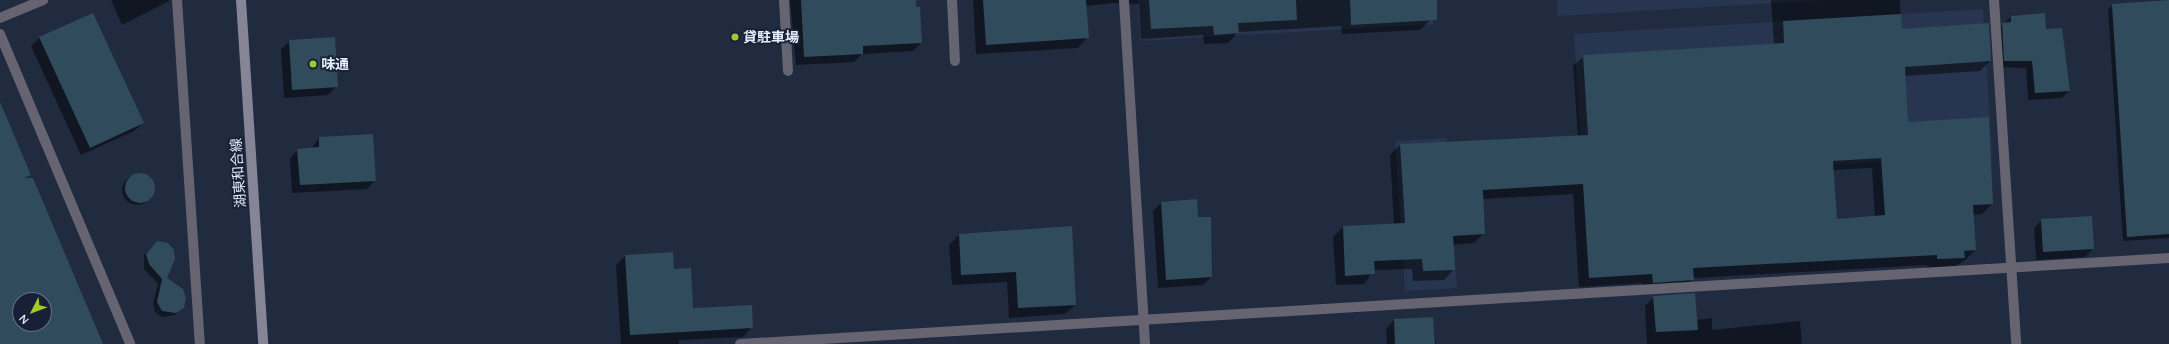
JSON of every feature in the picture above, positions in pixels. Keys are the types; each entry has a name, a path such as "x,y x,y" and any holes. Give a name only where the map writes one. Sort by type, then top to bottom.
{"main road":[{"name":"湖東和合線","path":"241,0 263,344"}],"street":[{"path":"0,18 43,0"},
{"path":"177,0 200,344"},
{"path":"784,0 788,71"},
{"path":"952,0 955,61"},
{"path":"1124,0 1145,344"},
{"path":"1994,0 2016,344"},
{"path":"0,34 130,344"},
{"path":"740,344 2169,258"}],"shaded area":[{"path":"1138,0 1431,0 1433,24 1140,41"},
{"path":"1557,0 1828,0 1558,16"},
{"path":"1983,9 1992,155 1583,179 1574,34"},
{"path":"1447,138 1457,288 1405,291 1395,141"}],"building":[{"path":"801,0 916,0 916,7 920,7 922,43 863,46 863,54 804,57"},
{"path":"983,0 1086,0 1089,38 986,45"},
{"path":"1149,0 1296,0 1297,20 1238,23 1239,33 1214,35 1213,26 1151,29"},
{"path":"1350,0 1437,0 1437,20 1351,25"},
{"path":"2169,0 2169,234 2127,237 2112,4"},
{"path":"93,13 144,123 90,148 39,37"},
{"path":"2045,13 2046,29 2062,28 2070,91 2035,93 2032,61 2004,61 2002,23 2011,22 2011,16"},
{"path":"1901,14 1902,29 1989,23 1991,61 1905,67 1908,122 1989,117 1993,204 1973,205 1976,250 1964,251 1965,258 1937,259 1937,255 1693,268 1694,280 1653,283 1652,274 1589,278 1583,184 1483,190 1485,234 1453,236 1455,270 1423,271 1422,259 1374,261 1375,274 1345,276 1343,226 1405,223 1400,144 1588,135 1583,55 1784,43 1783,21","holes":["1881,158 1885,215 1837,219 1833,161"]},
{"path":"335,37 338,87 292,90 289,40"},
{"path":"0,102 31,175 23,178 33,178 103,344 0,344"},
{"path":"373,134 376,181 300,185 297,149 319,147 319,137"},
{"path":"140,173 146,174 154,182 154,194 146,202 140,203 134,202 126,194 125,188 126,182 134,174"},
{"path":"1197,199 1198,217 1211,217 1212,277 1166,280 1161,202"},
{"path":"2092,216 2094,249 2043,252 2041,219"},
{"path":"1072,226 1076,305 1018,308 1016,272 961,275 959,234"},
{"path":"157,241 168,243 174,250 175,259 167,278 183,289 186,298 184,308 176,313 162,311 157,302 162,279 149,264 146,254"},
{"path":"673,252 674,269 691,268 693,308 752,305 753,328 630,335 625,255"},
{"path":"1695,293 1698,330 1656,332 1653,296"},
{"path":"1433,317 1435,344 1395,344 1394,319"}],"place":[{"name":"貸駐車場","path":"735,37"},
{"name":"味通","path":"313,64"}]}
